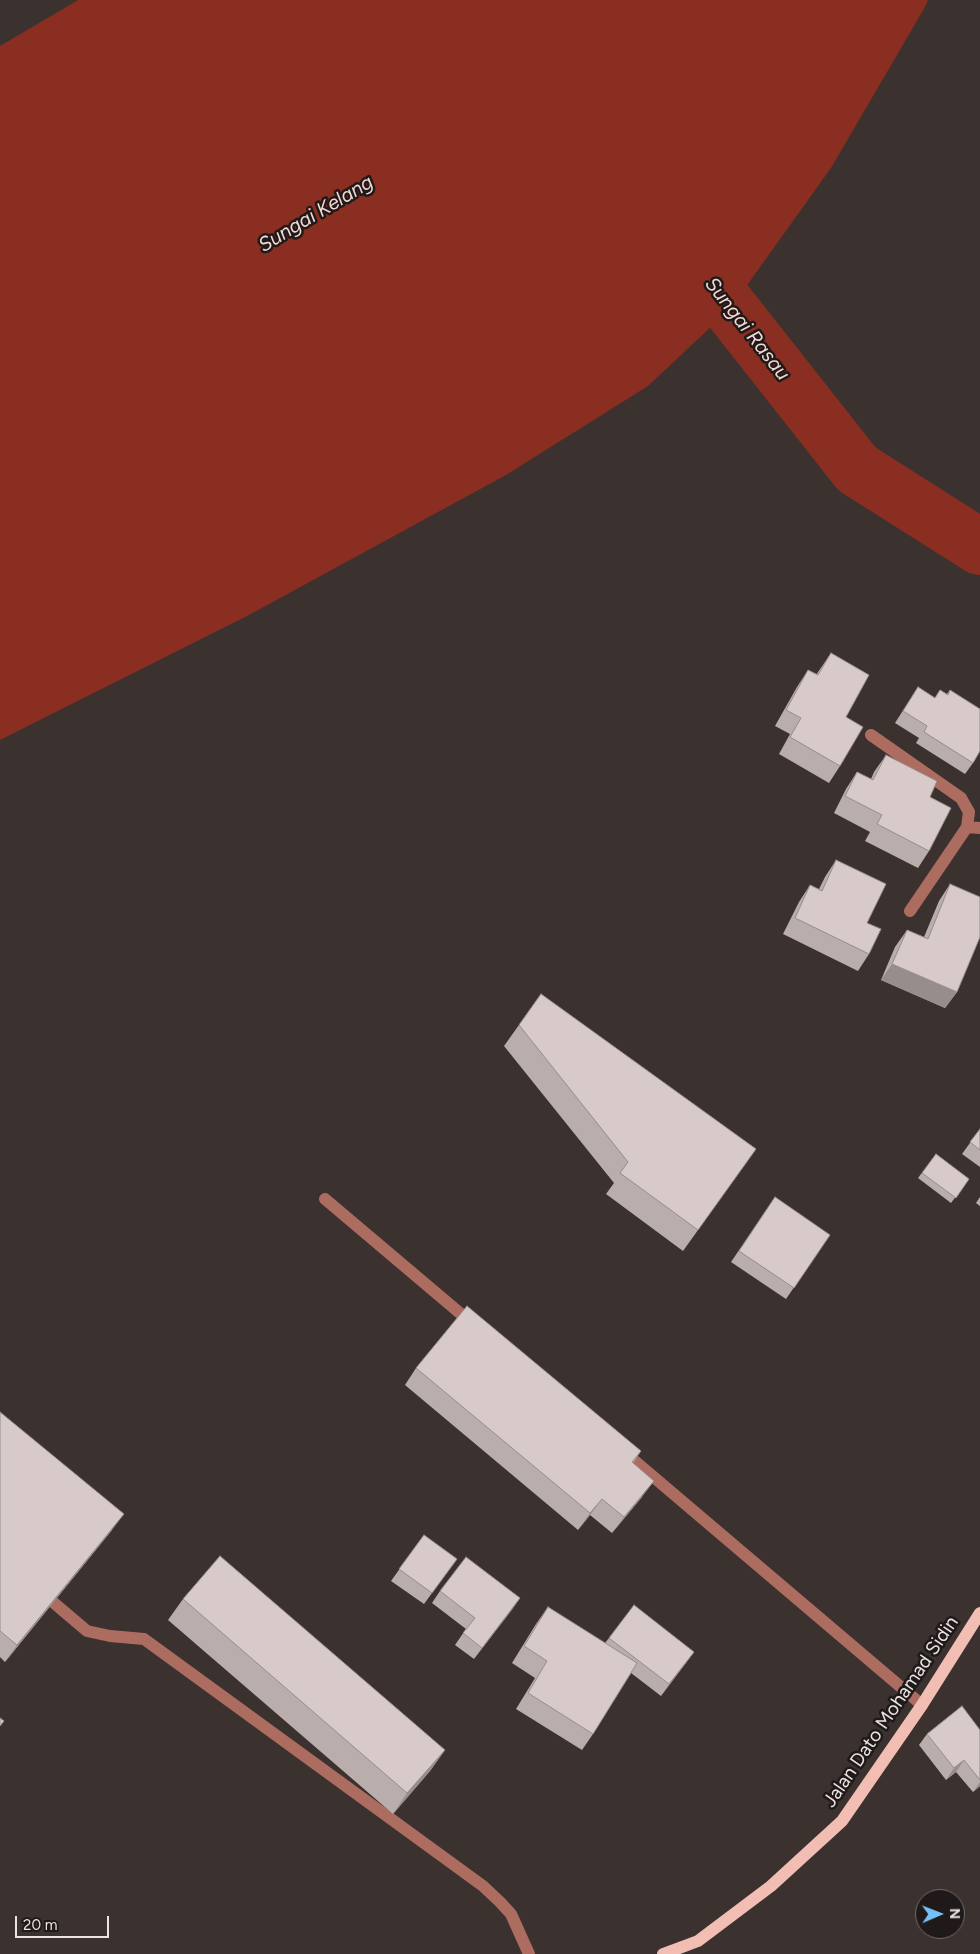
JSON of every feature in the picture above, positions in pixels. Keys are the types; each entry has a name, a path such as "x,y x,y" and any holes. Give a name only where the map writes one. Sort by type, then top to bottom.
{"main road":[{"name":"Jalan Dato Mohamad Sidin","path":"663,1954 698,1942 771,1886 842,1820 922,1705 980,1613"}],"street":[{"path":"871,735 961,798 969,812 974,828 910,911"},
{"path":"325,1199 484,1333"},
{"path":"612,1442 922,1705"},
{"path":"29,1582 87,1631 144,1639 483,1886 511,1914 529,1954"}],"water":[{"name":"Sungai Kelang","path":"78,0 928,0 831,168 730,309 648,386 506,475 249,615 0,740 0,46"}],"building":[{"path":"831,653 869,675 846,717 863,727 840,766 790,737 801,718 786,710 808,670 818,675"},
{"path":"918,687 935,698 940,690 948,695 950,690 980,709 980,751 973,763 924,732 927,726 903,711"},
{"path":"886,755 937,781 930,797 951,808 929,851 877,824 882,815 845,796 857,772 873,780"},
{"path":"836,860 886,884 867,923 881,929 869,954 795,918 810,885 822,891"},
{"path":"950,884 980,897 980,937 957,992 892,964 907,930 928,939"},
{"path":"541,994 756,1149 698,1230 620,1173 628,1162 519,1025"},
{"path":"980,1129 980,1150 970,1142"},
{"path":"936,1154 969,1179 956,1198 922,1173"},
{"path":"775,1197 830,1235 794,1288 739,1251"},
{"path":"467,1306 641,1451 632,1462 654,1481 624,1517 602,1499 590,1513 416,1368"},
{"path":"0,1412 124,1514 17,1645 0,1631"},
{"path":"424,1535 457,1559 432,1593 399,1569"},
{"path":"220,1556 445,1750 407,1793 183,1599"},
{"path":"466,1557 520,1598 482,1648 463,1633 475,1618 440,1591"},
{"path":"634,1605 694,1652 669,1684 609,1638"},
{"path":"548,1607 637,1663 593,1734 528,1693 547,1661 524,1646"},
{"path":"962,1706 980,1730 980,1780 964,1760 954,1768 927,1734"},
{"path":"0,1718 4,1721 0,1726"}],"waterway":[{"name":"Sungai Rasau","path":"682,247 857,469 980,547"}]}
